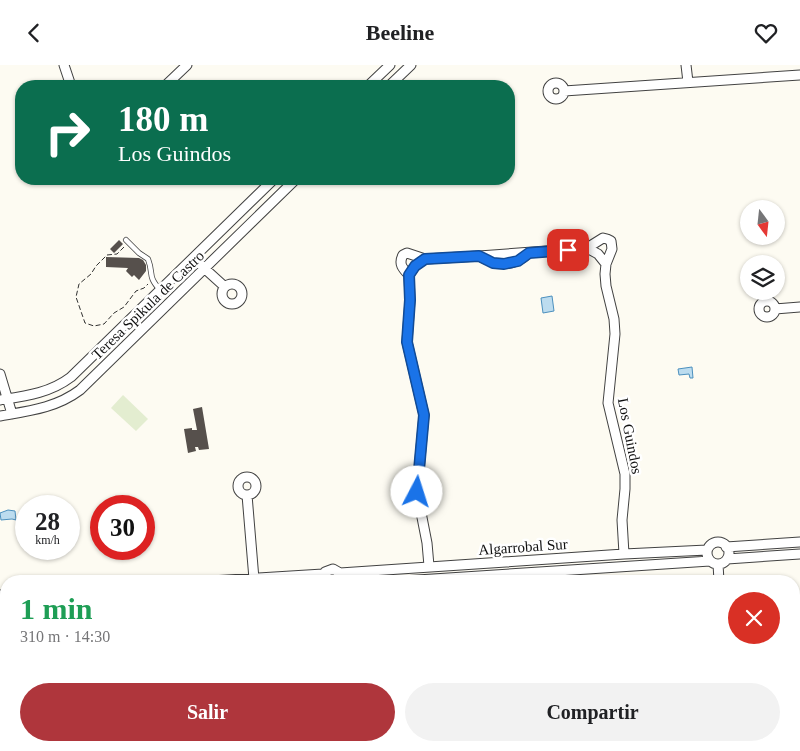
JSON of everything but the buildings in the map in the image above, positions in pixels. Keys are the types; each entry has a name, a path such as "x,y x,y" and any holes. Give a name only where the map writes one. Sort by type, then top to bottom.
{"street":[{"path":"64,65 70,80"},
{"path":"171,80 187,65"},
{"path":"374,80 390,65"},
{"path":"396,80 411,65"},
{"path":"686,65 688,82"},
{"path":"564,91 800,75"},
{"name":"Teresa Spikula de Castro","path":"4,400 43,392 64,383 268,185"},
{"name":"Teresa Spikula de Castro","path":"0,415 51,406 74,395 290,185"},
{"name":"Los Guindos","path":"429,566 427,543 417,492 424,415 407,342 410,300 409,275 401,264 403,255 410,253 425,259 479,256 490,262 500,264 518,261 529,253 587,248 603,238 609,240 612,244 606,264 606,286 614,319 615,334 608,403 625,474 622,531 624,554"},
{"path":"587,248 598,255 606,264"},
{"path":"192,258 225,287"},
{"path":"409,275 415,266 425,259"},
{"path":"775,309 800,307"},
{"path":"0,374 4,400 12,414"},
{"path":"247,495 254,575"},
{"path":"726,547 727,559 723,563 714,562 707,556 707,551 711,545 716,543 726,547 800,542"},
{"name":"Algarrobal Sur","path":"357,575 429,566 707,551"},
{"path":"727,559 800,554"},
{"path":"714,562 717,575"},
{"name":"Algarrobal Sur","path":"501,575 714,562"},
{"name":"Algarrobal Sur","path":"325,575 330,570 335,570 339,575"}],"lane":[{"path":"127,241 148,259 152,280 160,290"}],"path":[{"path":"127,241 117,254 107,255 91,274 79,284 76,297 85,323 94,325 104,324 114,313 124,307 136,291 144,288 152,280"}],"green space":[{"path":"123,395 148,419 136,431 111,408"}],"water":[{"path":"552,296 554,311 543,313 541,298"},
{"path":"692,367 693,378 690,378 689,374 679,375 678,369"},
{"path":"8,510 15,511 15,520 1,520 0,513"}],"route":[{"path":"417,492 424,415 407,342 410,300 409,275 411,270 425,259 479,256 493,263 504,264 518,261 529,253 568,250"}]}
